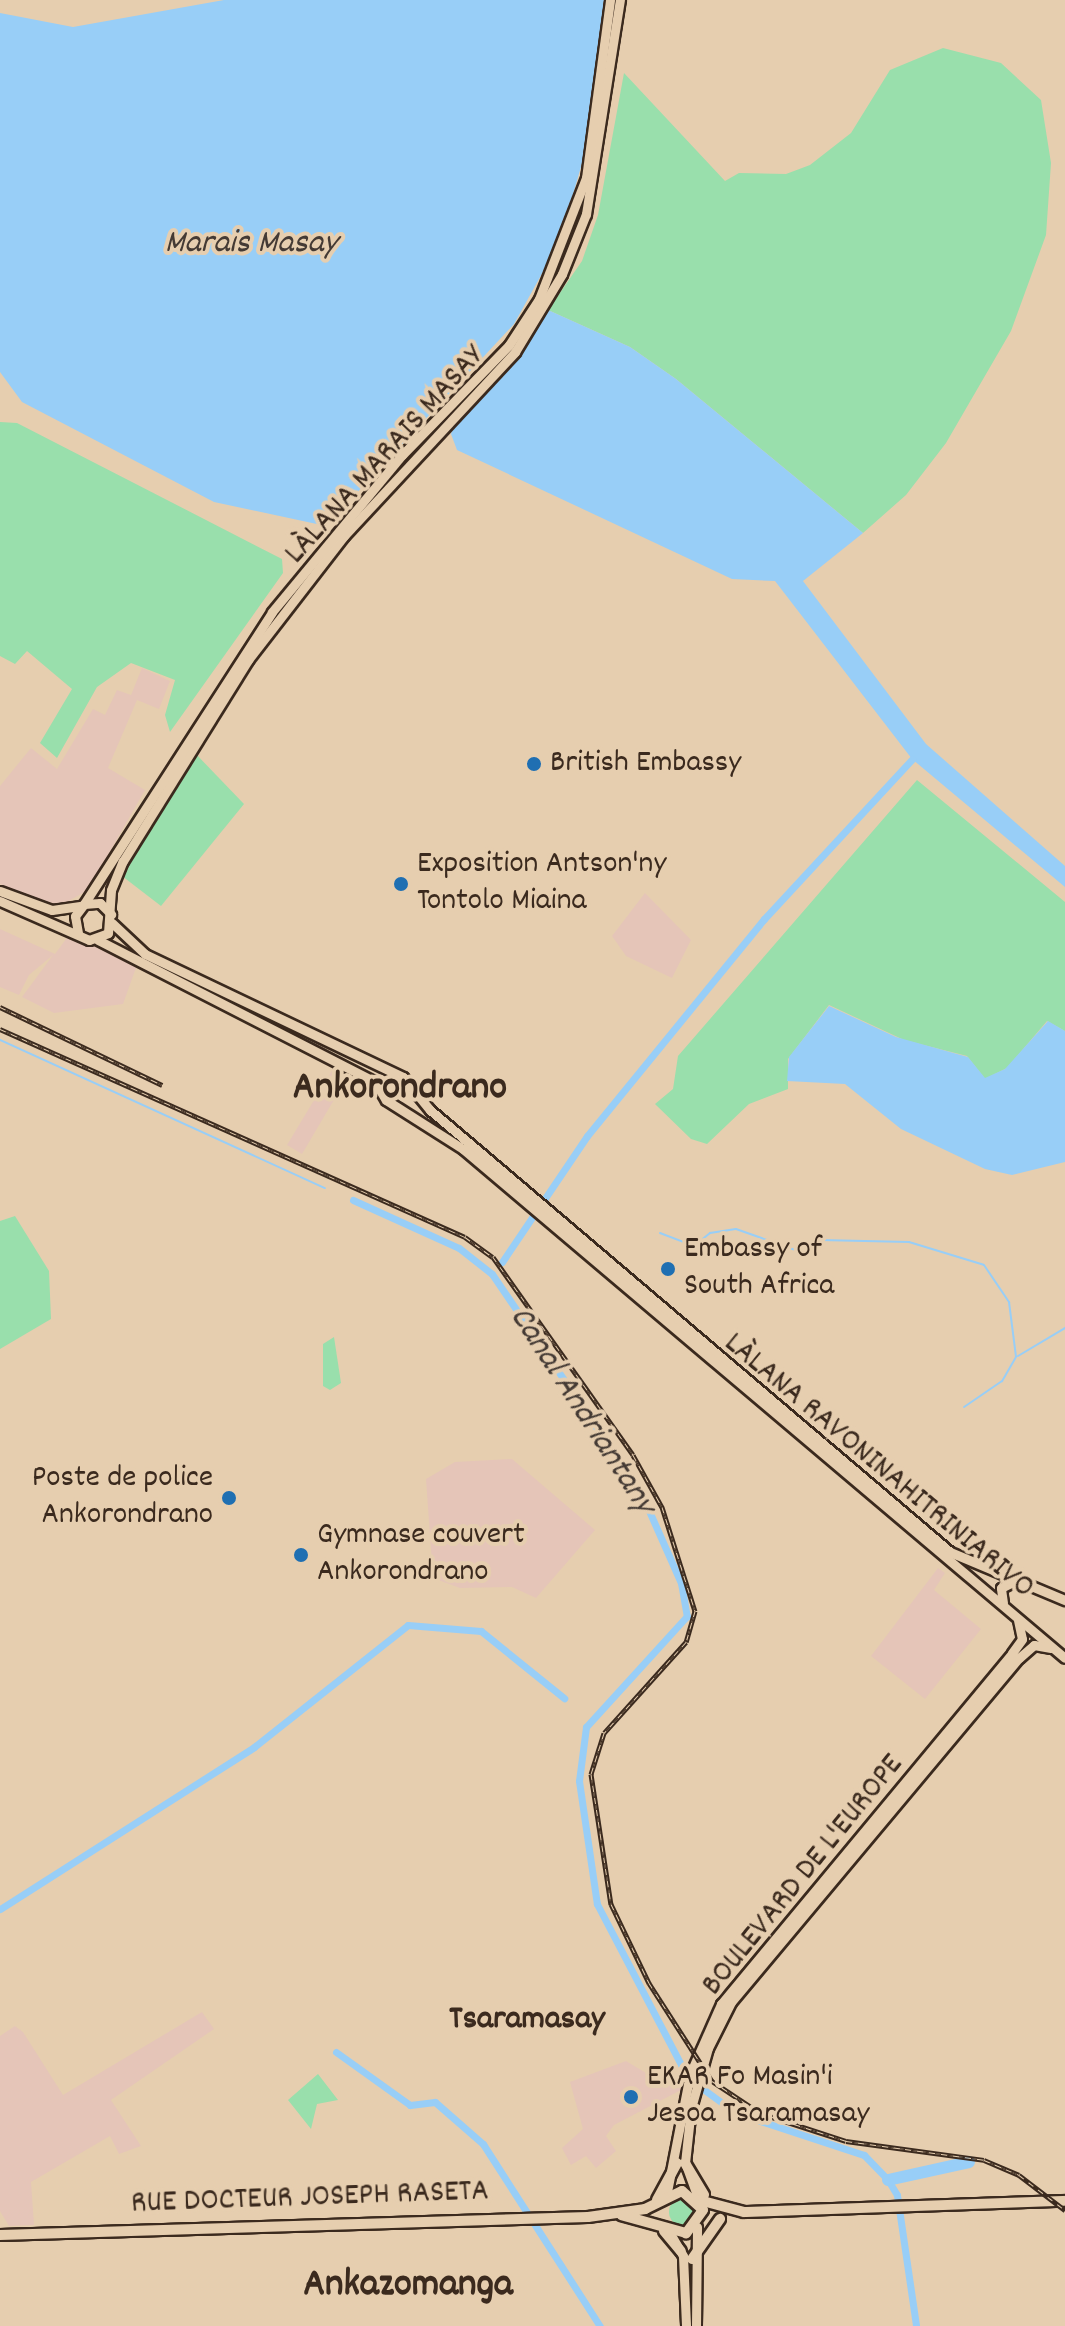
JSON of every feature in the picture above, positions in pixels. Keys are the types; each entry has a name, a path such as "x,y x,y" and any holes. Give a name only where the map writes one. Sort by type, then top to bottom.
{"main road":[{"name":"LÀLANA MARAIS MASAY","path":"610,0 610,50"},
{"name":"LÀLANA MARAIS MASAY","path":"112,918 113,883 139,829 248,660 345,535 530,328 575,245 595,179 610,50 620,0"},
{"name":"LÀLANA MARAIS MASAY","path":"83,905 272,612 393,465 472,391"},
{"path":"0,891 52,910 100,903 112,918 98,940"},
{"name":"LÀLANA RAVONINAHITRINIARIVO","path":"0,901 98,940 324,1050 538,1206"},
{"path":"78,933 83,905"},
{"name":"LÀLANA RAVONINAHITRINIARIVO","path":"112,918 145,954 393,1075 538,1206 1061,1655"},
{"path":"381,1090 393,1075"},
{"path":"398,1104 410,1089"},
{"path":"538,1206 950,1552 989,1571 1065,1600"},
{"path":"975,1581 985,1584 989,1571"},
{"path":"1003,1605 1001,1588 1015,1581"},
{"name":"BOULEVARD DE L'EUROPE","path":"666,2198 681,2163 699,2059 739,1977 1018,1644 1017,1617"},
{"name":"BOULEVARD DE L'EUROPE","path":"699,2059 752,1973 1019,1658 1034,1645 1061,1655"},
{"path":"645,2214 681,2163 696,2187 723,2207"},
{"name":"BOULEVARD DE L'EUROPE","path":"681,2163 698,2199"},
{"path":"645,2214 666,2198 682,2191 698,2199 744,2212"},
{"path":"666,2198 666,2227 681,2251 686,2326"},
{"path":"696,2326 692,2259 698,2226 698,2199"},
{"path":"666,2227 686,2233 698,2226 744,2212 1065,2201"},
{"path":"645,2214 681,2251"},
{"name":"RUE DOCTEUR JOSEPH RASETA","path":"0,2235 645,2214 666,2227"},
{"path":"692,2259 720,2219"}],"shaded area":[{"path":"142,668 170,681 159,709 137,700 108,768 145,790 88,890 65,903 47,904 0,884 0,786 31,748 57,769 93,709 105,715 117,690 131,695"},
{"path":"645,893 691,940 672,978 626,956 612,936"},
{"path":"0,929 55,954 69,935 137,965 123,1004 54,1013 22,997 53,955 29,975 19,995 0,987"},
{"path":"334,1067 348,1076 302,1154 287,1145"},
{"path":"512,1459 595,1530 536,1598 512,1587 460,1588 433,1578 426,1479 455,1462"},
{"path":"938,1568 945,1573 934,1590 981,1629 925,1699 871,1656"},
{"path":"202,2012 214,2029 111,2100 141,2146 119,2154 110,2136 31,2182 34,2225 9,2226 0,2211 0,2036 15,2026 23,2032 63,2095"},
{"path":"626,2061 656,2079 677,2073 681,2090 614,2125 606,2136 616,2151 596,2168 586,2156 571,2165 562,2148 583,2129 570,2082"}],"green space":[{"path":"943,48 1001,63 1041,100 1051,163 1046,235 1011,331 946,443 906,495 863,533 676,379 630,347 548,310 582,261 598,215 624,73 725,181 739,173 786,174 810,165 851,133 890,70"},
{"path":"0,422 17,423 282,559 283,573 170,732 165,715 175,680 131,663 97,687 57,758 40,743 72,689 27,651 15,664 0,656"},
{"path":"194,752 244,804 161,906 122,876"},
{"path":"917,780 1065,902 1065,1031 1047,1021 1007,1068 985,1079 967,1056 904,1040 829,1005 788,1059 788,1089 749,1104 707,1144 691,1139 655,1104 673,1089 678,1056"},
{"path":"15,1216 49,1271 51,1319 0,1349 0,1221"},
{"path":"334,1337 341,1383 330,1390 323,1386 323,1344"},
{"path":"318,2074 338,2100 317,2104 311,2129 288,2100"},
{"path":"683,2198 693,2202 697,2212 693,2222 683,2226 673,2222 669,2212 673,2202"}],"water":[{"name":"Marais Masay","path":"224,0 604,0 587,146 559,243 514,324 326,526 214,502 22,402 0,372 0,13 73,27"},
{"path":"548,310 630,347 676,379 863,533 803,581 926,744 1065,866 1065,887 912,759 775,581 732,579 457,450 451,434 456,420 515,361"},
{"path":"829,1006 896,1037 968,1057 985,1078 1005,1069 1048,1021 1065,1031 1065,1162 1012,1175 985,1169 901,1129 845,1084 787,1081 789,1057"}],"waterway":[{"path":"502,1262 587,1136 764,919 912,759"},
{"name":"Canal Andriantany","path":"0,1040 325,1188"},
{"name":"Canal Andriantany","path":"353,1200 459,1248 492,1274 642,1495 681,1583 687,1616 586,1727 579,1781 597,1904 688,2078 736,2113 864,2155 888,2180 897,2195 916,2326"},
{"path":"660,1233 694,1246 710,1233 736,1229 801,1252 820,1240 909,1242 984,1265 1009,1302 1016,1357 1002,1381 964,1407"},
{"path":"1018,1356 1065,1328"},
{"path":"0,1909 254,1747 408,1625 481,1631 564,1698"},
{"path":"336,2052 410,2105 435,2102 483,2144 600,2326"},
{"path":"888,2180 969,2162"}],"railway":[{"path":"0,1007 162,1085"},
{"path":"0,1029 465,1237 493,1257 633,1455 662,1507 695,1611 686,1642 604,1733 591,1774 611,1904 649,1983 712,2081 760,2113 846,2141 984,2160 1019,2175 1065,2210"}],"place":[{"name":"British Embassy","path":"534,764"},
{"name":"Exposition Antson'ny Tontolo Miaina","path":"401,884"},
{"name":"Embassy of South Africa","path":"668,1269"},
{"name":"Poste de police Ankorondrano","path":"229,1498"},
{"name":"Gymnase couvert Ankorondrano","path":"301,1555"},
{"name":"EKAR Fo Masin'i Jesoa Tsaramasay","path":"631,2097"}],"district":[{"name":"Ankorondrano","path":"400,1090"},
{"name":"Tsaramasay","path":"527,2021"},
{"name":"Ankazomanga","path":"408,2287"}]}
